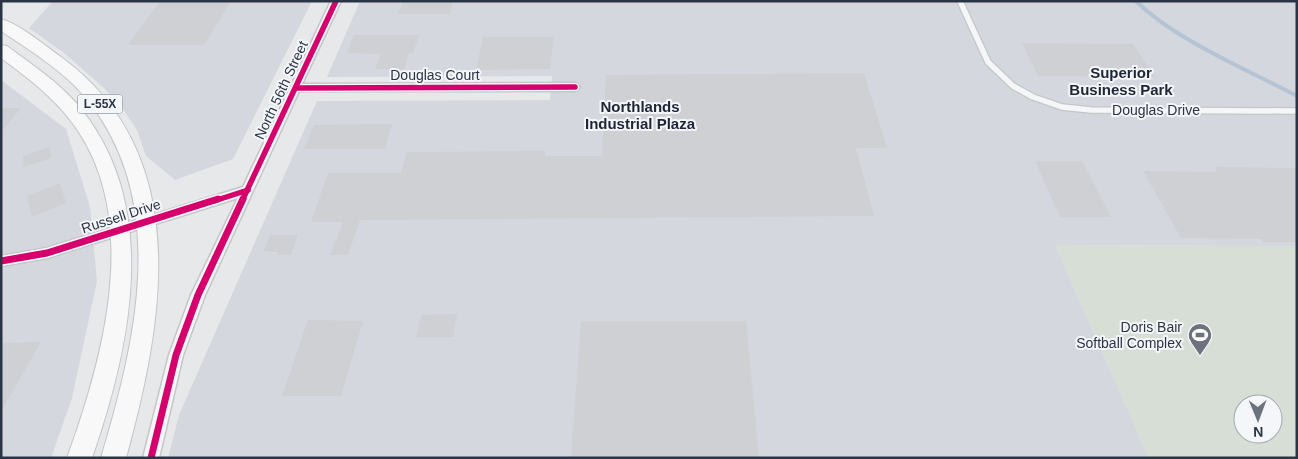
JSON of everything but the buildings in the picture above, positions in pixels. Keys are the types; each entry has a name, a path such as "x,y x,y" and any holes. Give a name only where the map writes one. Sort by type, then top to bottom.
{"main road":[{"name":"L-55X","path":"1,24 58,63 80,81 111,118 133,160 142,188 147,221 149,270 147,308 137,368 113,458"},
{"name":"L-55X","path":"1,50 57,94 87,132 107,169 116,200 120,262 116,317 94,417 79,458"}],"street":[{"name":"North 56th Street","path":"151,458 168,382 198,295 336,1"},
{"name":"Douglas Court","path":"296,88 575,87"},
{"name":"Russell Drive","path":"1,261 47,253 248,190"}],"lane":[{"name":"Douglas Drive","path":"960,1 988,62 1004,79 1020,90 1047,102 1077,109 1297,111"}],"shaded area":[{"path":"53,1 312,1 233,159 175,180 146,156 137,130 125,112 104,88 64,53 29,28"},
{"path":"360,1 1297,1 1297,246 1055,245 1149,458 168,458 179,415 317,101 550,100 552,76 327,77"},
{"path":"1,80 66,129 90,207 97,281 72,398 51,458 1,458"},
{"name":"Doris Bair Softball Complex","path":"1055,245 1297,246 1297,458 1149,458"}],"waterway":[{"path":"1136,1 1152,15 1191,41 1297,96"}],"cycle path":[{"path":"151,458 176,355 198,295 336,1"},
{"path":"296,88 575,87"},
{"path":"1,261 47,253 248,190"}],"place":[{"name":"Doris Bair Softball Complex","path":"1200,356"}],"district":[{"name":"Superior Business Park","path":"1121,80"},
{"name":"Northlands Industrial Plaza","path":"640,114"}]}
